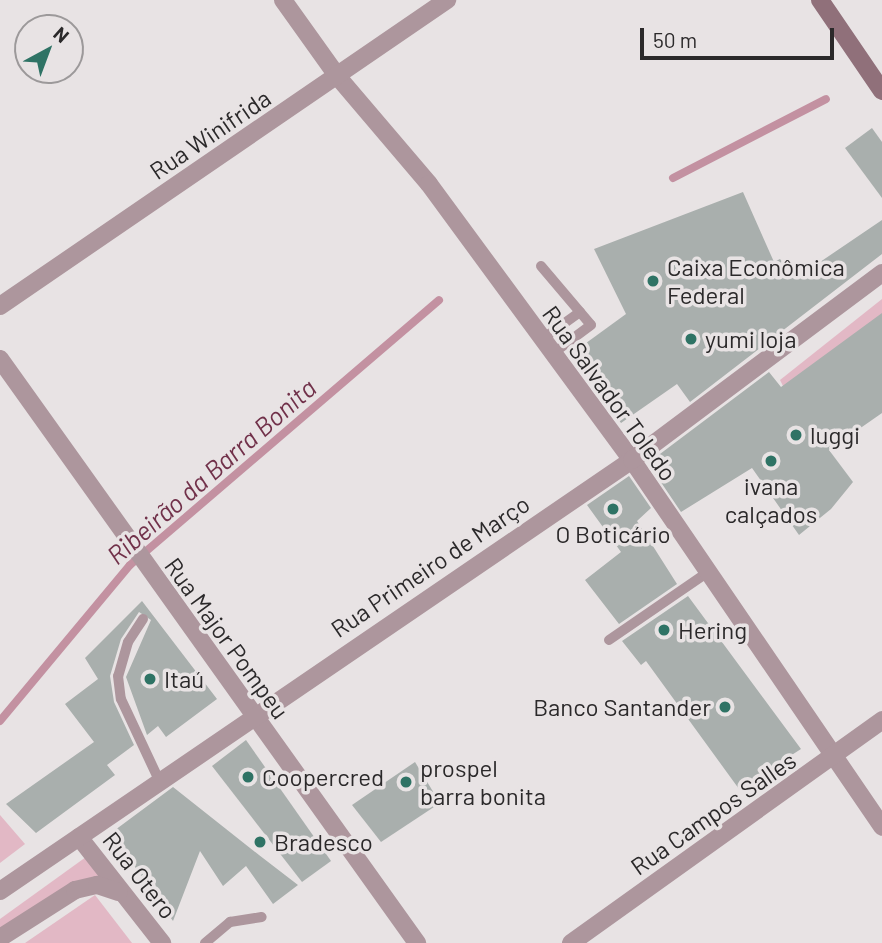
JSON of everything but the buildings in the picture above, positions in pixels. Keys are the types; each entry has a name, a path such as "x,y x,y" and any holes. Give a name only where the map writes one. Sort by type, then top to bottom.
{"main road":[{"path":"820,0 882,91"}],"street":[{"name":"Rua Salvador Toledo","path":"283,0 338,77 429,184 477,256 632,460 882,827"},
{"name":"Rua Winifrida","path":"0,306 447,0"},
{"name":"Rua Primeiro de Março","path":"0,891 252,714 632,460 882,273"},
{"name":"Rua Major Pompeu","path":"0,359 109,517 163,588 417,943"},
{"name":"Rua Campos Salles","path":"571,943 833,758 882,720"},
{"name":"Rua Otero","path":"79,837 119,892 162,943"},
{"path":"0,938 75,890 97,885 119,892"}],"lane":[{"path":"541,266 591,326 547,347"},
{"path":"547,347 580,313"},
{"path":"609,640 708,572"},
{"path":"143,619 128,642 120,687 136,741 159,780"},
{"path":"205,943 230,922 262,917"}],"shaded area":[{"path":"882,299 882,316 784,388 780,380"},
{"path":"0,815 25,844 0,863"},
{"path":"86,857 104,880 0,933 0,919"},
{"path":"95,895 132,943 25,943"}],"waterway":[{"name":"Ribeirão da Barra Bonita","path":"673,178 826,99"},
{"name":"Ribeirão da Barra Bonita","path":"0,721 130,565 439,300"}],"place":[{"name":"Caixa Econômica Federal","path":"653,281"},
{"name":"yumi loja","path":"691,339"},
{"name":"luggi","path":"796,435"},
{"name":"ivana calçados","path":"771,461"},
{"name":"O Boticário","path":"613,509"},
{"name":"Hering","path":"664,630"},
{"name":"Itaú","path":"150,679"},
{"name":"Banco Santander","path":"725,707"},
{"name":"Coopercred","path":"248,777"},
{"name":"prospel barra bonita","path":"406,782"},
{"name":"Bradesco","path":"260,842"}]}
